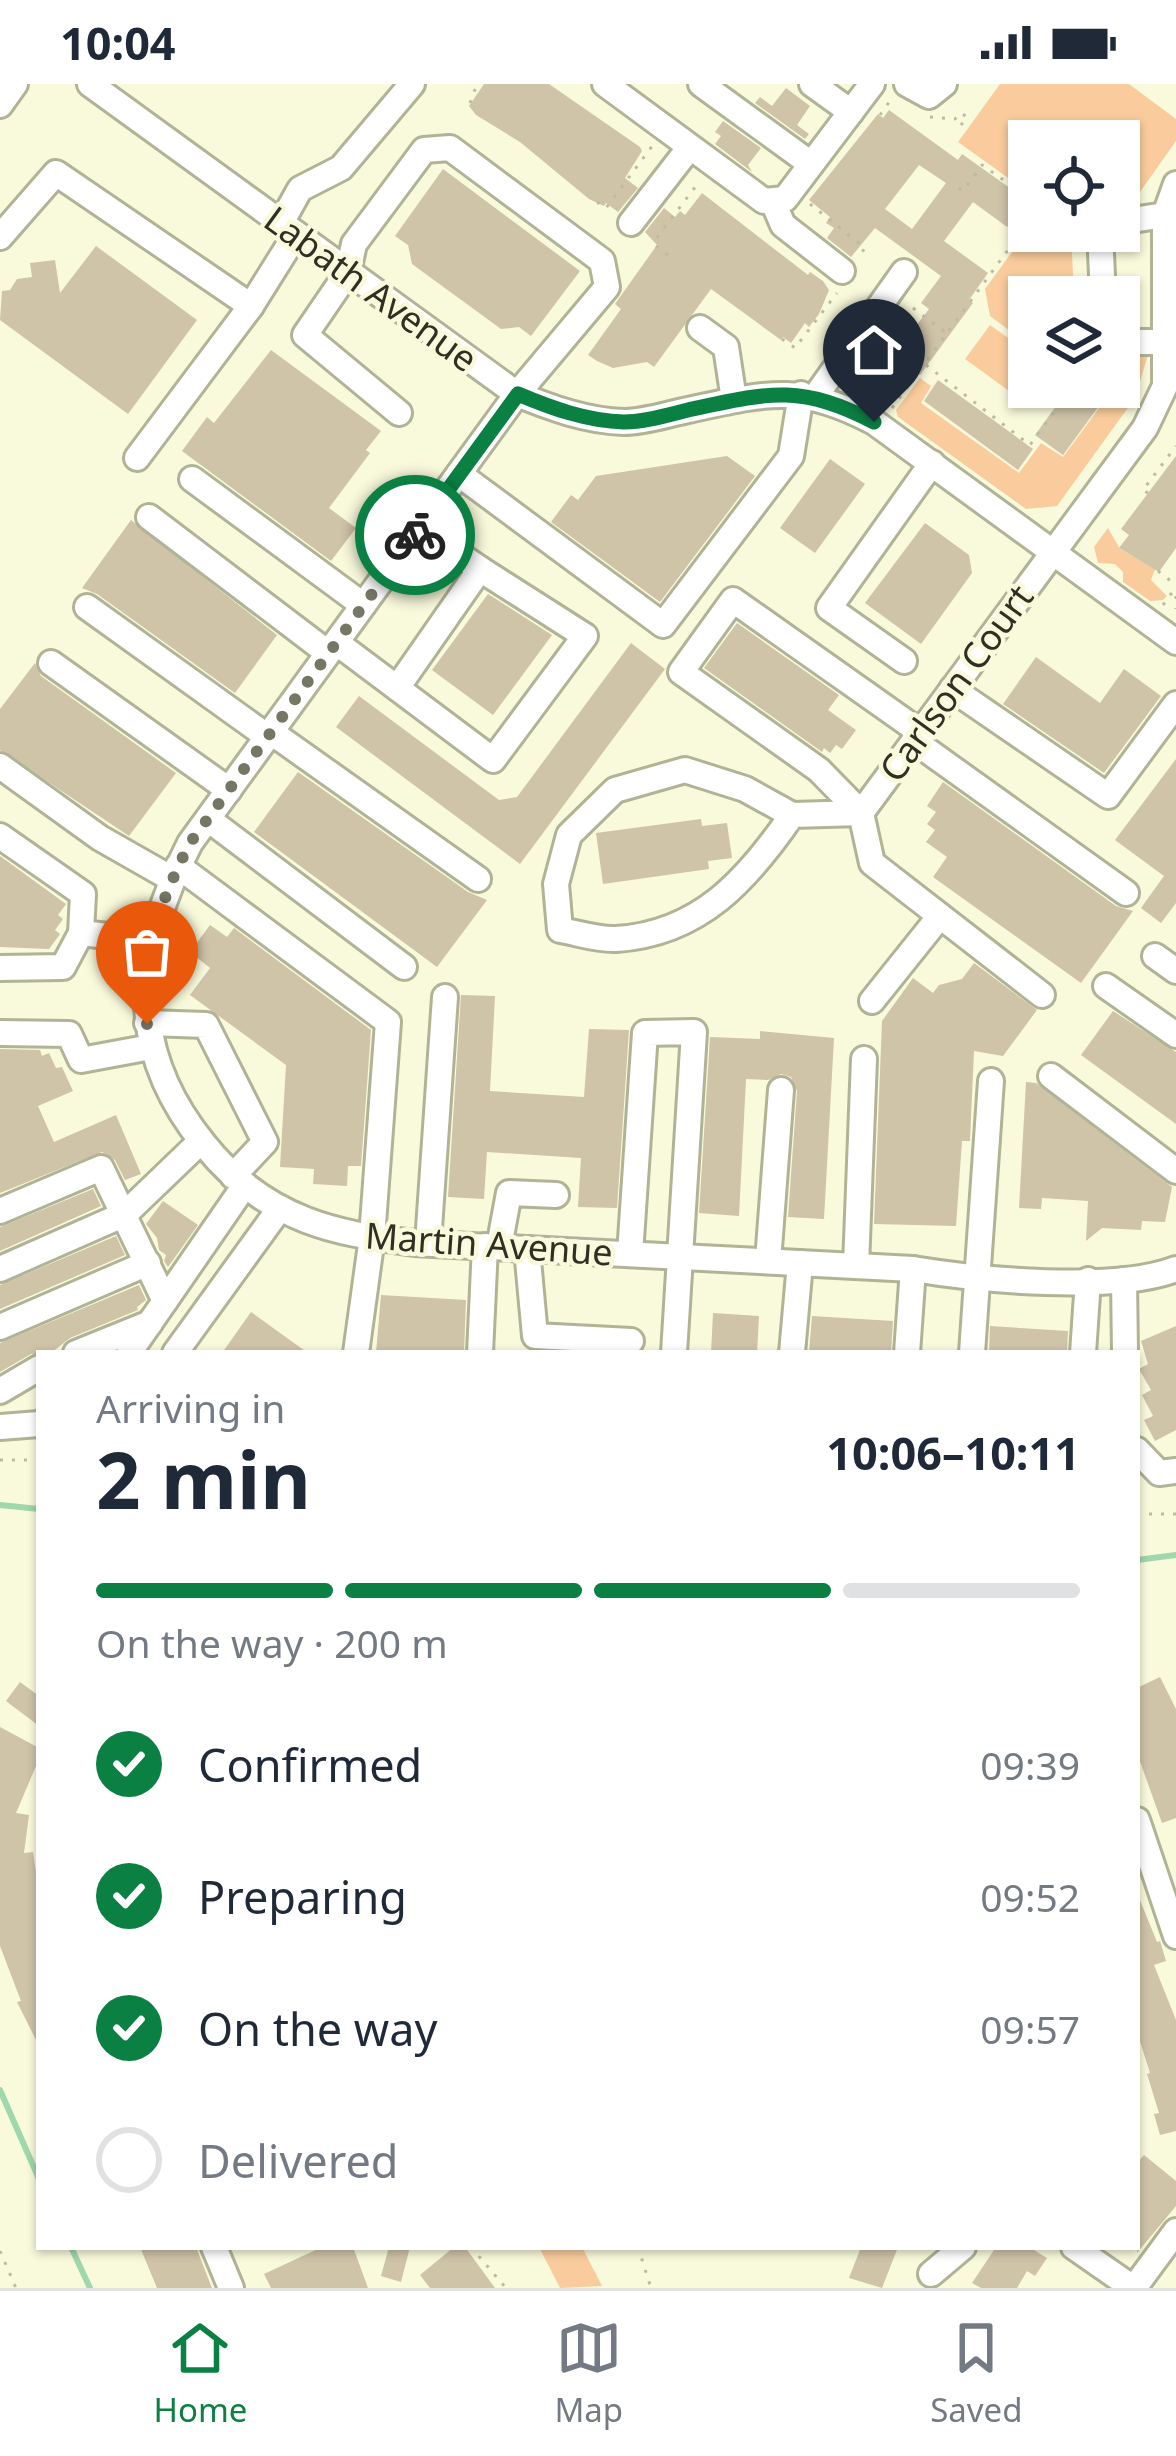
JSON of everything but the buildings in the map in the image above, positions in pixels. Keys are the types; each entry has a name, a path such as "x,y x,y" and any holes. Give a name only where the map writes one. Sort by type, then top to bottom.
{"street":[{"path":"0,105 15,84"},
{"name":"Labath Avenue","path":"90,84 518,394 555,410 627,422 763,394 808,395 837,402 874,422 1176,642"},
{"path":"137,458 251,306 289,228 300,189 340,168 412,84"},
{"path":"605,84 678,150 764,202 785,199 850,112 892,87 929,96 944,84"},
{"path":"701,84 811,164"},
{"path":"812,84 850,112"},
{"name":"Martin Avenue","path":"348,272 353,244 424,150 450,148 602,261 607,287 459,474 208,819 175,873 146,977 149,1035 162,1081 181,1117 239,1181 280,1208 346,1234 428,1244 913,1269 977,1280 1124,1280 1176,1269"},
{"path":"631,224 678,150"},
{"path":"2,230 56,173 251,306"},
{"path":"1140,219 1165,215 1176,184"},
{"path":"773,202 783,225 845,274"},
{"name":"Carlson Court","path":"861,813 1145,428 1166,386 1171,284 1165,215"},
{"path":"348,272 305,335 399,413"},
{"path":"459,474 663,625 790,456 808,395 904,272"},
{"path":"700,328 726,347 734,400"},
{"path":"1140,342 1165,341"},
{"path":"904,661 829,608 932,464"},
{"path":"191,479 363,605"},
{"path":"149,517 493,760 585,636 420,527"},
{"path":"397,688 480,568"},
{"path":"1042,995 872,862 861,813 819,770 681,672 733,600 1126,892"},
{"path":"87,607 478,879"},
{"path":"51,663 229,790"},
{"path":"952,689 1108,796 1176,704"},
{"path":"0,766 100,838 175,873 388,1022 372,1237 356,1350"},
{"path":"793,814 760,862 706,912 664,929 614,939 560,930 556,884 569,835 615,790 685,770 745,789 793,814 861,813"},
{"path":"208,819 404,967"},
{"path":"0,836 83,894 81,933 63,967 0,968"},
{"path":"872,1001 940,916"},
{"path":"81,933 153,940"},
{"path":"1106,986 1176,1035"},
{"path":"428,1244 445,998"},
{"path":"0,1034 69,1034 81,1060 149,1035 206,1024 266,1142 131,1350"},
{"path":"630,1254 645,1033 694,1032 674,1350"},
{"path":"856,1266 864,1059"},
{"path":"1051,1076 1176,1171"},
{"path":"972,1350 991,1081"},
{"path":"768,1261 781,1090"},
{"path":"0,1269 125,1214 201,1141"},
{"path":"0,1211 101,1168 165,1301"},
{"path":"480,1350 492,1247 509,1193 556,1195"},
{"path":"177,1350 280,1208"},
{"path":"526,1249 536,1336 631,1341"},
{"path":"0,1327 148,1263"},
{"path":"792,1350 800,1263"},
{"path":"907,1350 913,1269"},
{"path":"1083,1350 1088,1280"},
{"path":"1124,1280 1124,1350"},
{"path":"84,1350 150,1324"},
{"path":"0,1390 36,1369"},
{"path":"0,1427 36,1424"},
{"path":"1140,1453 1159,1473 1176,1472"},
{"path":"1140,1829 1176,1936"},
{"path":"1078,2250 1134,2288 1176,2231"},
{"path":"215,2250 231,2288"},
{"path":"931,2274 959,2250"}],"path":[{"path":"470,103 477,84"},
{"path":"880,115 892,87"},
{"path":"597,202 606,208 654,144 678,150"},
{"path":"959,188 963,191 982,165 1008,184"},
{"path":"668,255 655,240 701,178"},
{"path":"782,339 795,348 865,248 826,219"},
{"path":"888,413 1008,251"},
{"path":"913,308 947,334"},
{"path":"925,363 1030,445 1057,408"},
{"path":"1148,493 1143,490 1176,448"},
{"path":"1153,463 1160,468"},
{"path":"1158,571 1176,586 1159,610"},
{"path":"1176,596 1176,609"},
{"path":"0,1460 36,1460"},
{"path":"1140,1514 1176,1514"},
{"path":"474,2250 506,2288"},
{"path":"639,2250 651,2288"},
{"path":"0,2251 16,2288"}],"shaded area":[{"path":"1000,84 1129,84 1176,119 1176,141 1140,192 1140,120 1008,120 1008,178 958,142"},
{"path":"1012,252 1072,252 1073,276 1008,276 1008,329 990,316 985,289"},
{"path":"990,325 1008,338 1008,390 965,359"},
{"path":"1140,355 1148,355 1140,381"},
{"path":"920,378 931,386 921,403 1019,473 1041,443 1063,457 1099,408 1128,408 1057,506 1026,509 898,417 896,410"},
{"path":"1108,528 1120,549 1155,569 1151,580 1167,596 1163,600 1150,601 1123,582 1123,572 1115,564 1098,563 1094,547"},
{"path":"541,2250 584,2250 602,2286 560,2288"}],"waterway":[{"path":"0,1505 36,1509"},
{"path":"1140,1560 1176,1555"},
{"path":"0,2090 36,2172"},
{"path":"72,2250 90,2288"}],"way so far":[{"path":"147,1024 146,977 153,940 172,879 190,843 415,535"}],"route":[{"path":"415,535 518,394 555,410 627,422 763,394 801,394 837,402 874,422"}]}
